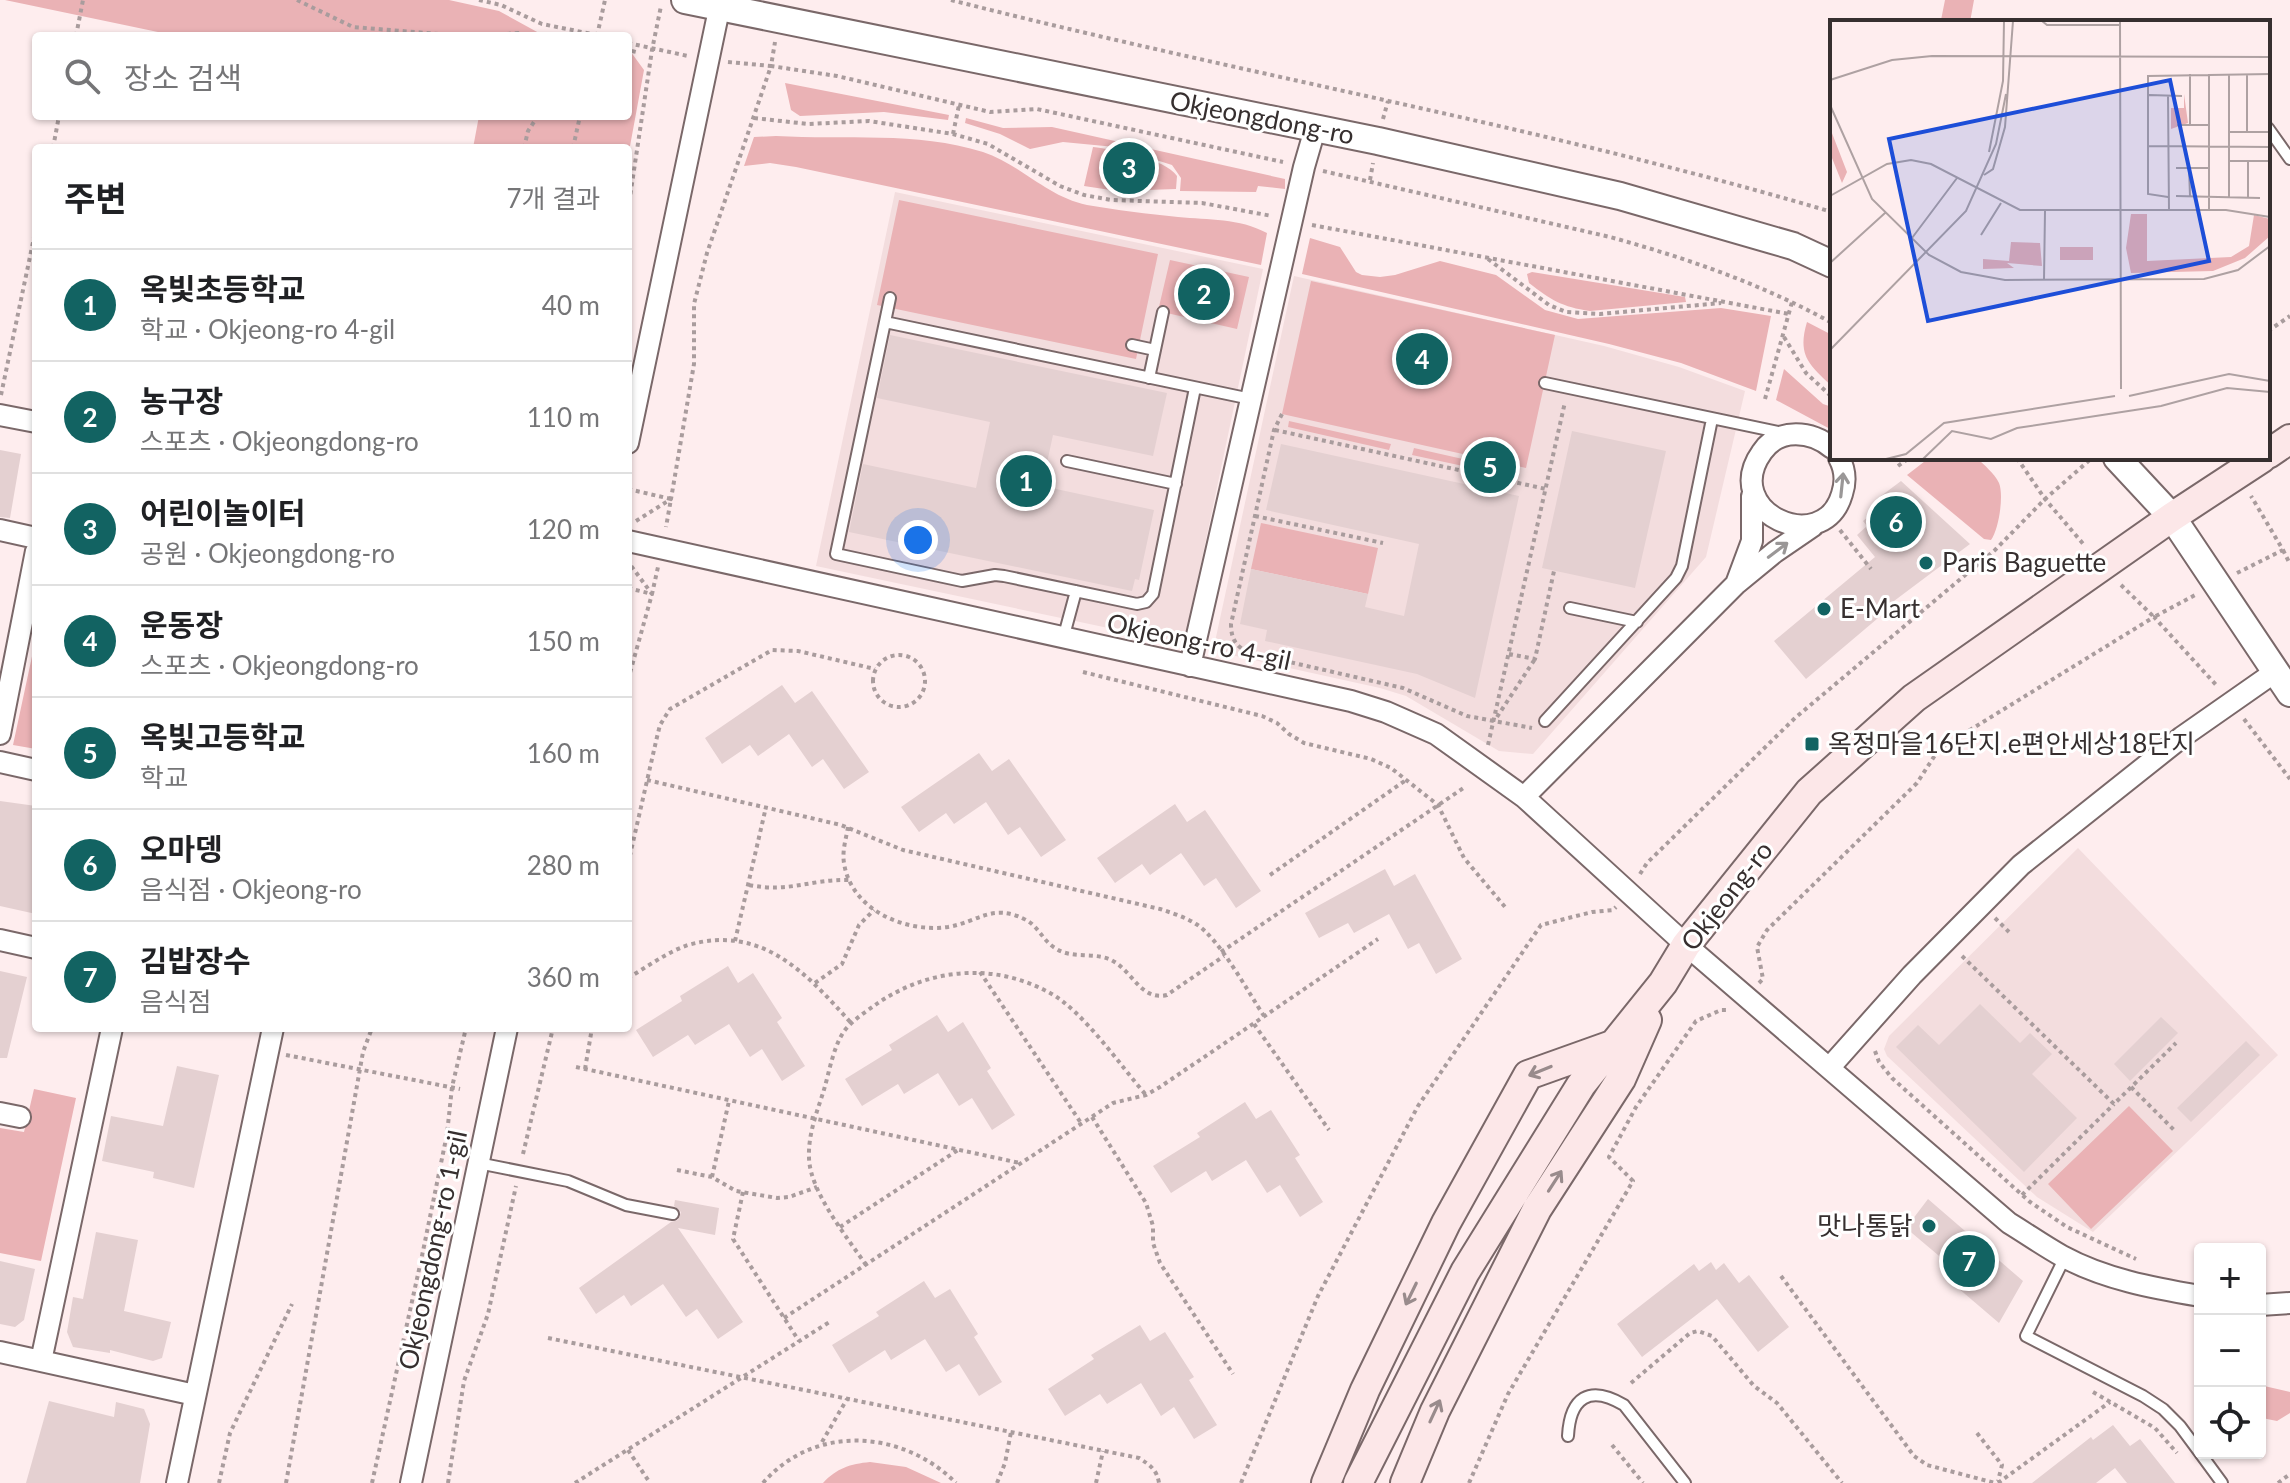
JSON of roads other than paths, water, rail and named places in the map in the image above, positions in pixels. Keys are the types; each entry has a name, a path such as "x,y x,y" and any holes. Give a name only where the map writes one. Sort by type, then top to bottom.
{"main road":[{"path":"2270,453 2290,439"},
{"name":"Okjeong-ro","path":"1358,1483 1465,1272 1581,1085 1663,983 1686,945 1809,792 1914,698 2172,517 2259,460"},
{"path":"1405,1483 1435,1411 1537,1209 1621,1079 1663,983"},
{"path":"1326,1483 1365,1390 1446,1223 1528,1075 1613,1045"}],"street":[{"name":"Okjeongdong-ro","path":"685,0 720,4 1620,196 1793,246 1830,263"},
{"path":"632,424 720,4"},
{"path":"1190,666 1315,129"},
{"path":"0,415 32,421"},
{"path":"1736,584 1752,541 1754,463 1764,448 1777,438 1789,435 1813,435 1830,447"},
{"path":"1524,797 1736,584 1825,517 1841,497 1845,483 1840,460"},
{"path":"1830,1067 1912,975 2021,865 2182,737 2283,683 2172,517 2119,460"},
{"path":"1752,480 1758,503 1765,513 1781,523 1809,525 1825,517"},
{"path":"0,530 32,537"},
{"name":"Okjeong-ro 4-gil","path":"632,542 1351,701 1386,712 1436,734 1524,797 1686,945 2009,1223 2065,1257 2111,1276 2194,1295"},
{"path":"0,734 32,571"},
{"path":"0,762 32,769"},
{"path":"0,940 32,947"},
{"path":"41,1361 111,1032"},
{"path":"177,1483 272,1032"},
{"name":"Okjeongdong-ro 1-gil","path":"411,1483 506,1032"},
{"path":"2266,1305 2290,1303"},
{"path":"0,1352 195,1395"}],"lane":[{"path":"2270,131 2290,159"},
{"path":"890,298 836,554 962,581 995,575 1137,604 1151,599 1195,388"},
{"path":"1149,378 1163,312"},
{"path":"885,322 1251,400"},
{"path":"1132,345 1155,350"},
{"path":"1545,383 1789,435"},
{"path":"1545,721 1669,589 1682,566 1712,419"},
{"path":"1067,461 1176,484"},
{"path":"1063,639 1076,591"},
{"path":"1570,608 1637,622"},
{"path":"478,1163 580,1185 626,1205 673,1214"},
{"path":"2065,1257 2026,1336 2143,1396 2163,1409 2194,1445"},
{"path":"1568,1436 1571,1411 1578,1402 1599,1395 1613,1398 1624,1405 1685,1483"},
{"path":"2204,1459 2222,1483"}],"place":[{"name":"어린이놀이터","path":"1129,168"},
{"name":"농구장","path":"1204,294"},
{"name":"운동장","path":"1422,359"},
{"name":"옥빛고등학교","path":"1490,467"},
{"name":"옥빛초등학교","path":"1026,481"},
{"name":"오마뎅","path":"1896,522"},
{"name":"Paris Baguette","path":"1926,563"},
{"name":"E-Mart","path":"1824,609"},
{"name":"옥정마을16단지.e편안세상18단지","path":"1812,744"},
{"name":"맛나통닭","path":"1929,1226"},
{"name":"김밥장수","path":"1969,1261"}]}
